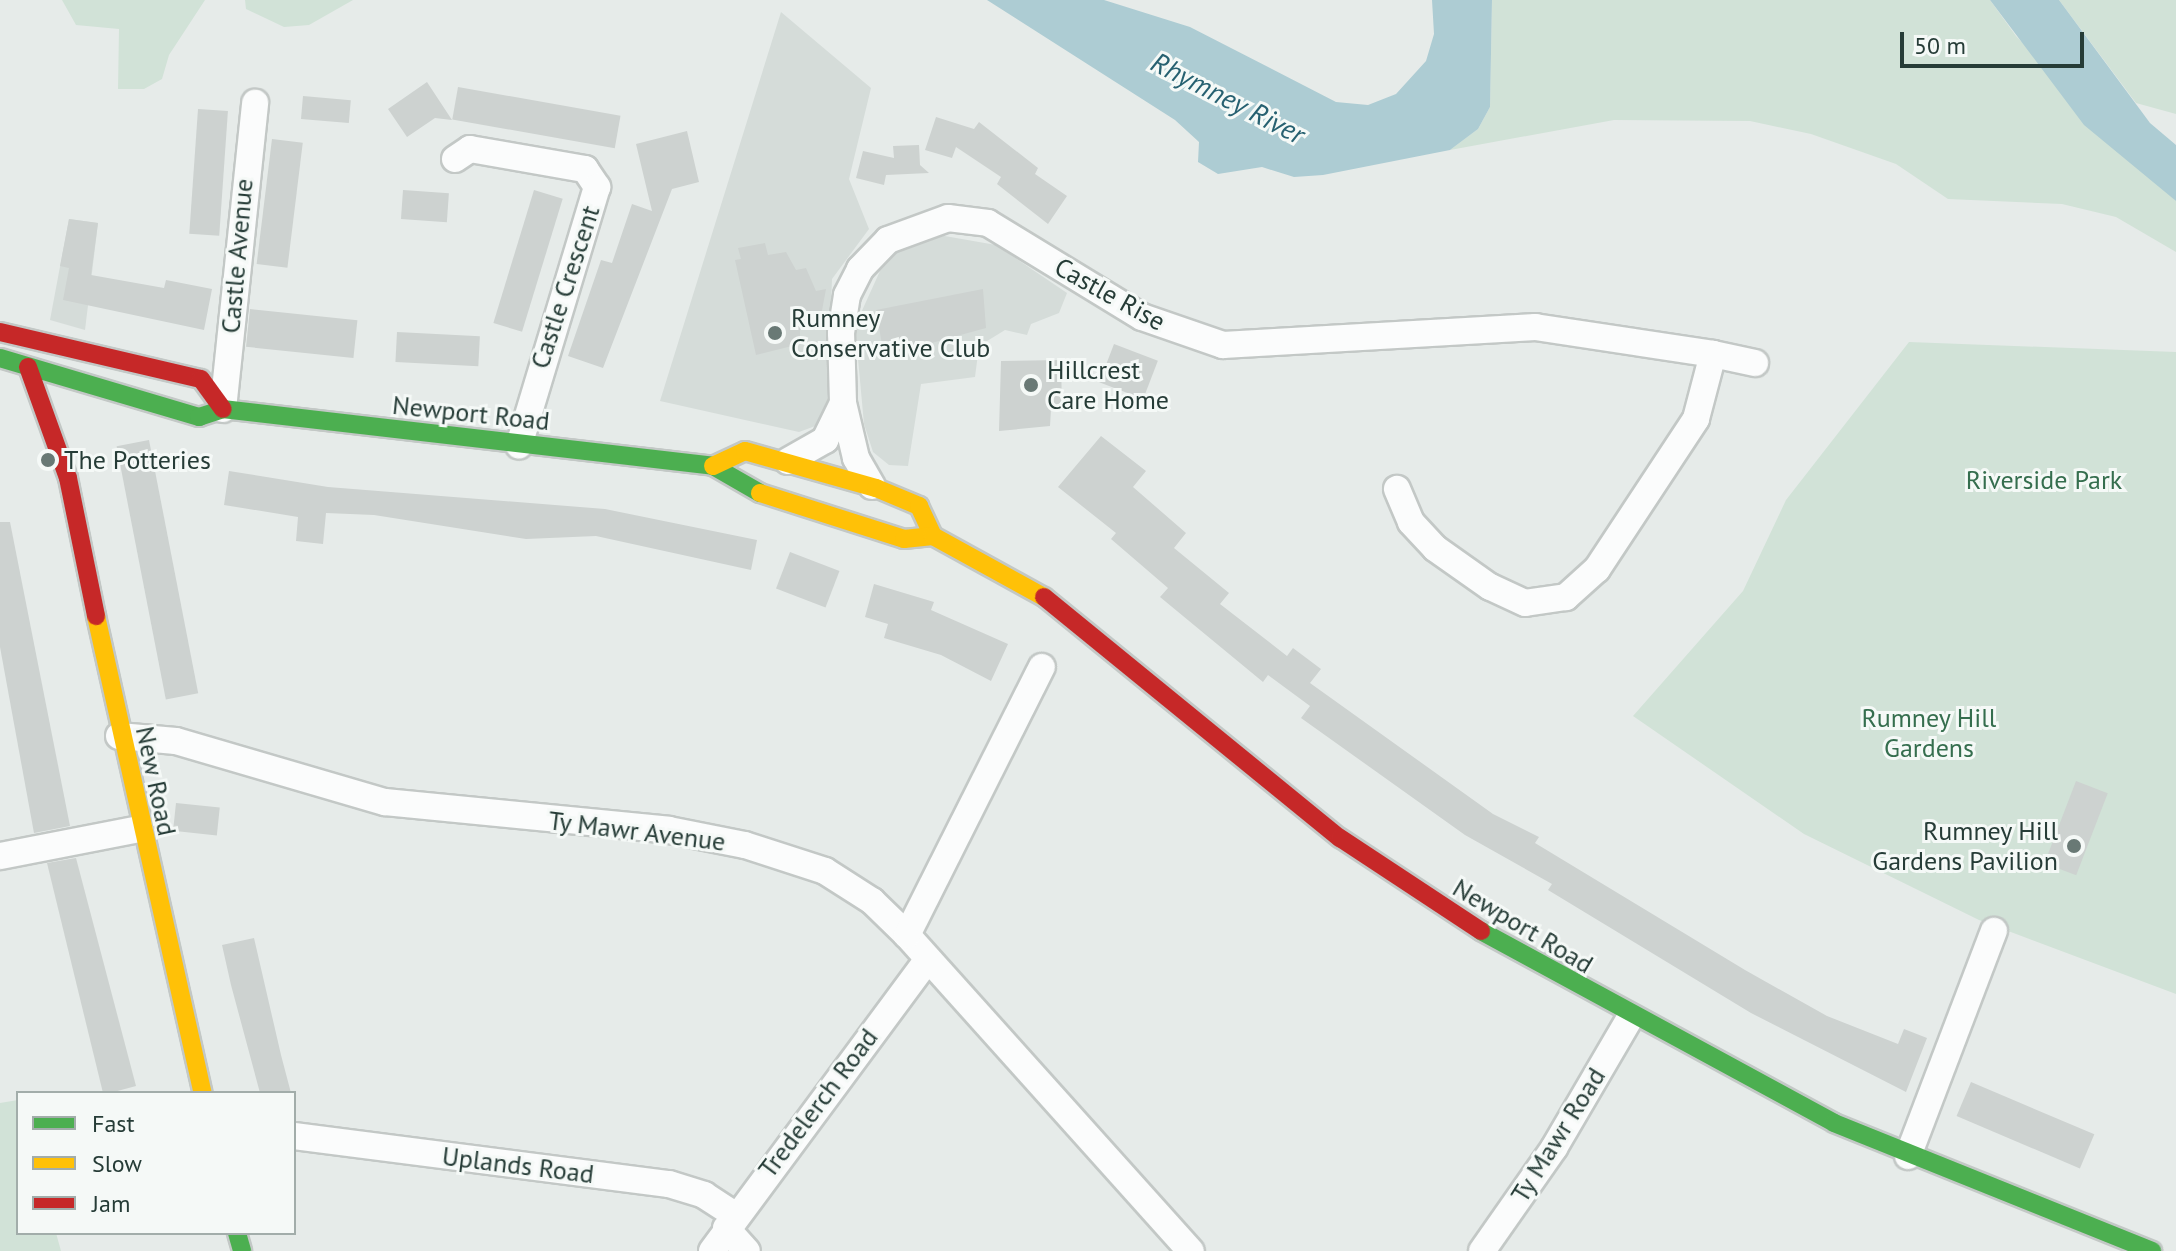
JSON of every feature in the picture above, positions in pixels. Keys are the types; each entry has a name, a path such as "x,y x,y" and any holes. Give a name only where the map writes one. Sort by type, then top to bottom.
{"main road":[{"path":"0,332 201,379 223,409"},
{"name":"Newport Road","path":"0,358 199,417 223,409 713,466 745,451 872,486 919,506 933,536"},
{"name":"New Road","path":"28,367 43,395 68,478 139,829 203,1091"},
{"path":"86,407 120,395"},
{"name":"New Road","path":"68,478 72,428"},
{"name":"Newport Road","path":"713,466 739,486 904,539 933,536 1013,576 1116,645 1392,876 1630,1018 1908,1156 2152,1251"}],"street":[{"name":"Castle Avenue","path":"223,409 255,103"},
{"name":"Castle Crescent","path":"455,159 470,149 585,169 597,187 519,445"},
{"name":"Castle Rise","path":"872,486 856,458 843,403 841,333 852,283 888,240 948,218 988,223 1142,317 1223,345 1535,327 1755,363"},
{"path":"1397,489 1411,522 1435,548 1490,587 1525,603 1566,597 1597,569 1696,419 1713,354"},
{"name":"Castle Rise","path":"788,461 825,440 843,403"},
{"path":"907,935 1042,667"},
{"name":"Ty Mawr Avenue","path":"119,736 176,741 385,802 669,830 745,845 825,871 872,901 907,935 1191,1251"},
{"path":"0,856 139,829"},
{"path":"1908,1156 1994,931"},
{"name":"Tredelerch Road","path":"712,1251 928,959"},
{"name":"Ty Mawr Road","path":"1482,1251 1554,1148 1630,1018"},
{"name":"Uplands Road","path":"296,1136 669,1184 731,1222 747,1251"}],"shaded area":[{"path":"781,12 871,88 849,179 869,229 832,279 827,410 818,425 799,432 660,401"},
{"path":"69,219 98,223 85,330 50,320"},
{"path":"939,235 996,245 1067,293 1059,313 1031,324 1027,335 1005,330 979,346 975,377 921,384 908,466 889,465 873,452 864,424 855,326 880,271 902,248"}],"green space":[{"path":"62,0 205,0 169,55 162,79 144,89 118,89 119,29 76,25"},
{"path":"245,0 353,0 309,25 284,27 246,9"},
{"path":"1492,0 1990,0 2016,36 2176,201 2176,252 2116,217 2062,204 1948,199 1896,164 1811,134 1750,121 1614,120 1450,150 1478,129 1490,107"},
{"path":"2059,0 2176,0 2176,114 2136,103"},
{"name":"Rumney Hill Gardens","path":"1909,342 2176,352 2176,994 1979,920 1804,834 1633,716 1743,591 1786,500"},
{"path":"16,1100 16,1235 57,1235 61,1251 0,1251 0,1103"}],"water":[{"name":"Rhymney River","path":"987,0 1104,0 1190,27 1336,102 1368,105 1396,94 1426,61 1434,34 1432,0 1492,0 1490,107 1478,129 1450,150 1323,175 1294,177 1262,167 1218,174 1198,162 1199,142 1175,120"},
{"path":"1990,0 2059,0 2150,123 2176,145 2176,201 2084,125"}],"building":[{"path":"427,82 452,120 435,118 407,137 388,109"},
{"path":"458,87 620,116 615,148 452,119"},
{"path":"303,96 351,100 349,123 301,119"},
{"path":"198,109 228,111 219,236 189,234"},
{"path":"936,117 974,129 979,122 1038,168 1035,174 1067,196 1048,224 997,184 1001,177 956,147 952,158 925,150"},
{"path":"687,131 699,182 672,189 603,368 568,356 601,260 612,263 632,204 652,211 636,144"},
{"path":"272,139 303,143 287,268 257,264"},
{"path":"919,145 920,165 929,173 886,175 884,185 856,178 863,151 894,158 893,146"},
{"path":"403,190 449,193 447,222 401,219"},
{"path":"534,190 563,199 522,332 493,323"},
{"path":"69,219 98,223 91,275 164,288 166,280 212,289 204,330 63,300 69,268 60,266"},
{"name":"Rumney Conservative Club","path":"765,243 768,255 786,252 796,270 806,268 816,291 826,289 821,316 800,319 800,344 756,355 735,260 741,259 738,248"},
{"path":"983,289 986,328 884,356 876,310"},
{"path":"250,309 357,320 353,358 246,347"},
{"path":"397,332 480,336 478,366 395,362"},
{"path":"1114,344 1158,361 1143,399 1099,382"},
{"name":"Hillcrest Care Home","path":"1061,360 1062,409 1051,409 1050,426 999,431 1001,361"},
{"path":"1101,436 1146,471 1133,487 1186,533 1174,548 1229,593 1220,604 1287,656 1293,648 1321,669 1310,683 1493,814 1539,837 1535,843 1745,970 1827,1016 1898,1044 1904,1029 1927,1038 1906,1092 1751,1013 1548,890 1552,884 1465,835 1301,718 1310,706 1268,675 1263,682 1160,597 1168,588 1111,539 1116,533 1058,487"},
{"path":"149,440 198,693 166,700 117,446"},
{"path":"229,471 328,487 605,509 757,540 751,570 596,536 526,539 374,515 326,513 323,544 296,541 298,517 224,505"},
{"path":"0,522 10,522 70,826 34,833 0,647"},
{"path":"790,552 839,571 826,607 776,588"},
{"path":"874,584 934,602 931,610 1008,644 991,681 941,655 884,638 888,624 865,617"},
{"name":"Rumney Hill Gardens Pavilion","path":"2076,781 2108,793 2076,875 2044,863"},
{"path":"176,803 220,808 217,835 173,831"},
{"path":"76,858 136,1086 103,1091 47,863"},
{"path":"254,938 290,1091 259,1091 222,945"},
{"path":"1971,1082 2094,1134 2080,1168 1957,1116"}],"traffic: fast":[{"path":"0,358 199,417 223,409 713,466 760,493"},
{"path":"1481,931 1834,1123 2152,1251"},
{"path":"238,1235 242,1251"}],"traffic: slow":[{"path":"713,466 745,451 876,488 919,506 933,536"},
{"path":"760,493 904,539 933,536 1044,597"},
{"path":"96,616 203,1091"}],"traffic: jam":[{"path":"0,332 201,379 223,409"},
{"path":"28,367 68,478 96,616"},
{"path":"1044,597 1340,838 1481,931"}],"place":[{"name":"Rumney Conservative Club","path":"775,333"},
{"name":"Hillcrest Care Home","path":"1031,385"},
{"name":"The Potteries","path":"48,460"},
{"name":"Rumney Hill Gardens Pavilion","path":"2074,846"}],"park label":[{"name":"Riverside Park","path":"2044,480"}]}
